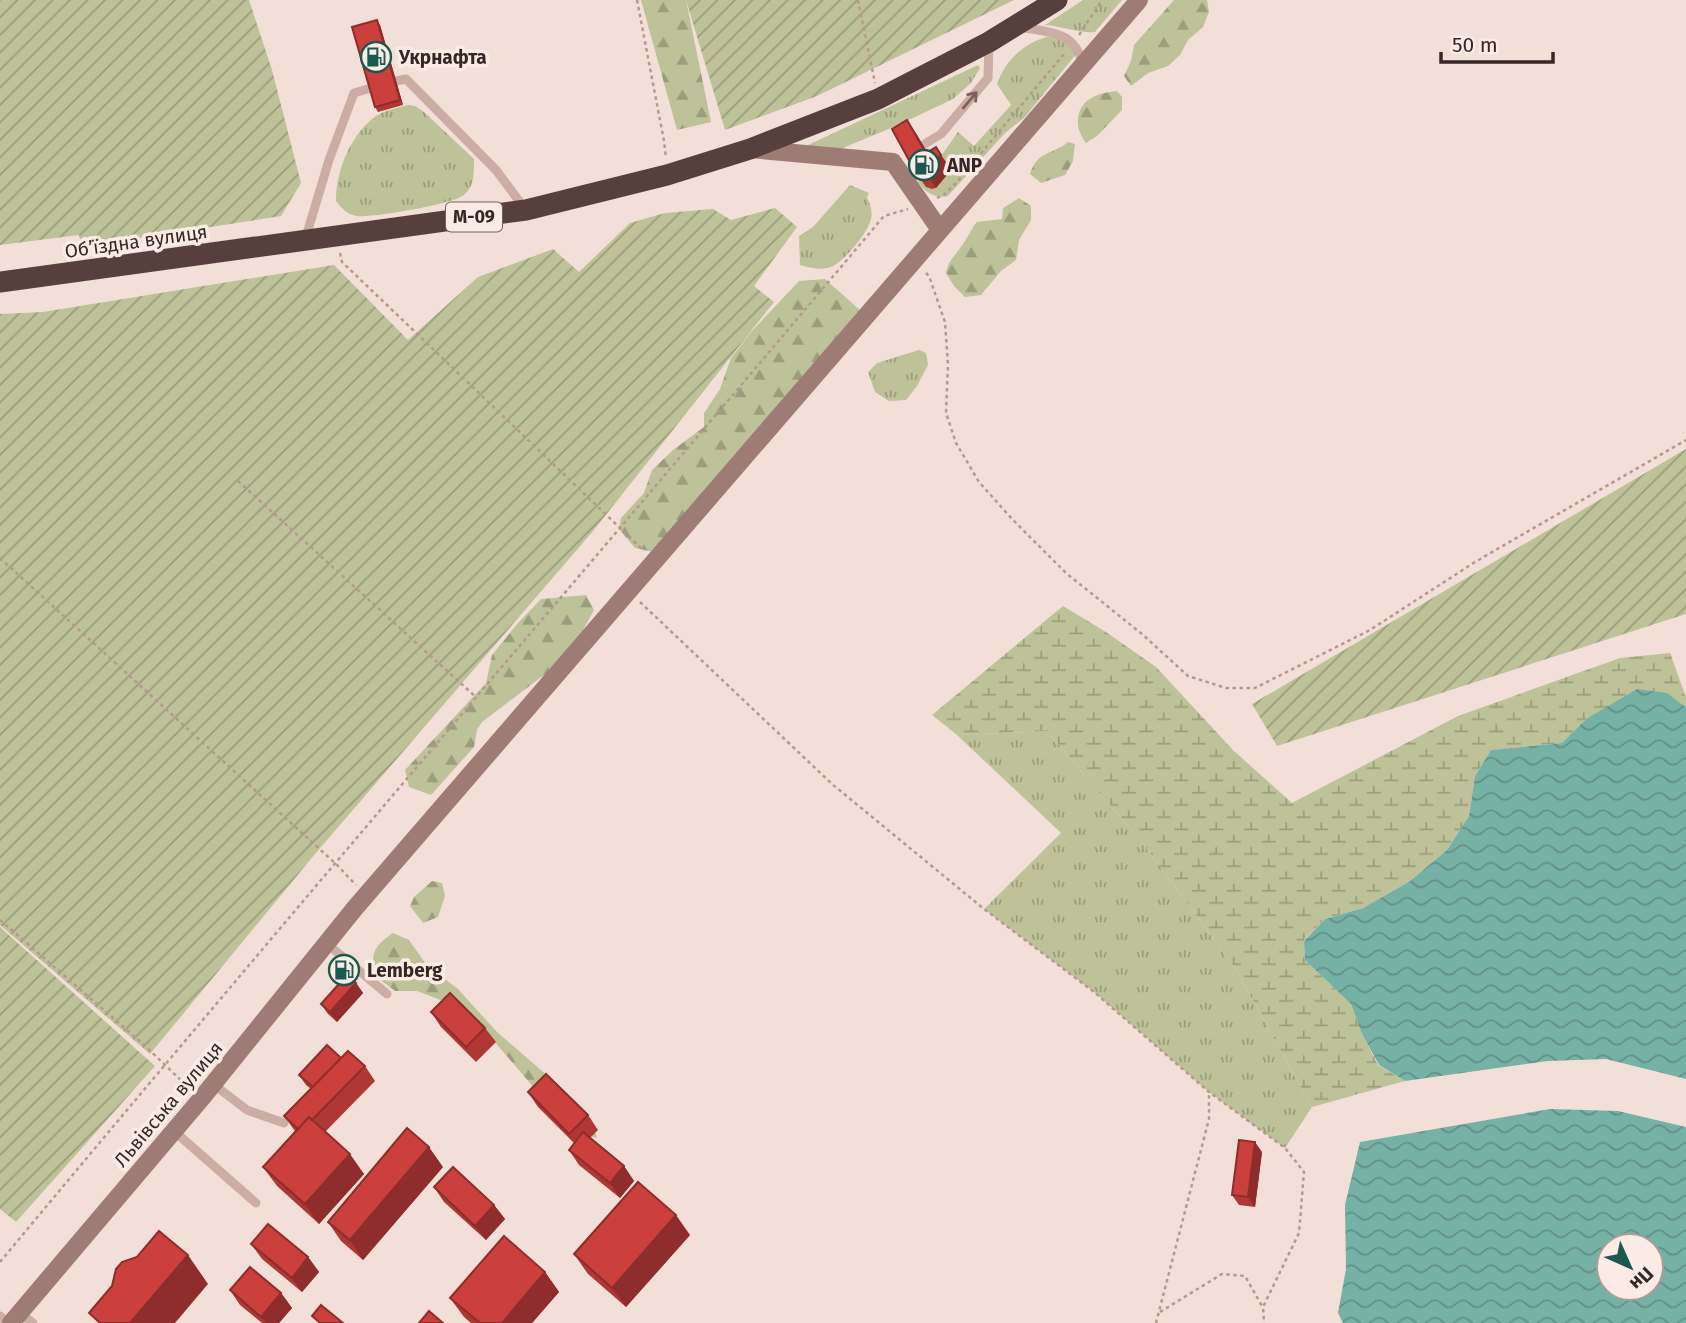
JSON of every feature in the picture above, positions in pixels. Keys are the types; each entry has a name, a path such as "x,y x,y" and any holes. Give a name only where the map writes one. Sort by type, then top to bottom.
{"highway":[{"name":"М-09","path":"305,241 526,210 667,175 750,149 878,99 989,42 1057,0"},
{"name":"Обʼїздна вулиця","path":"0,282 305,241"}],"main road":[{"name":"Львівська вулиця","path":"18,1320 360,902 1139,0"},
{"path":"750,149 896,160 921,205 940,230"}],"lane":[{"path":"1014,26 1052,32 1070,39 1080,52 1082,67"},
{"path":"923,145 941,134 988,78 989,42"},
{"path":"396,81 406,79 496,170 526,210"},
{"path":"305,241 329,160 354,93 371,89"},
{"path":"327,943 387,994"},
{"path":"213,1084 247,1110 284,1123"},
{"path":"174,1131 256,1203"},
{"path":"0,1316 18,1320"}],"path":[{"path":"637,0 664,141 667,175"},
{"path":"859,0 878,99"},
{"path":"0,1262 884,216 921,205 945,194 1073,43 1102,0"},
{"path":"336,236 342,262 654,561"},
{"path":"913,261 929,276 945,322 948,365 946,413 956,443 979,482 1066,573 1143,634 1188,676 1226,688 1255,688 1370,630 1475,562 1686,440"},
{"path":"239,481 478,698"},
{"path":"0,558 336,864 360,902"},
{"path":"630,592 831,784 984,909 1094,992 1209,1091 1285,1148 1304,1172 1299,1233 1263,1307"},
{"path":"0,920 201,1099"},
{"path":"1156,1323 1209,1119 1209,1091"},
{"path":"1160,1312 1222,1274 1245,1276 1263,1307 1264,1323"}],"green space":[{"path":"0,0 249,0 272,70 301,183 281,216 82,247 79,235 0,245"},
{"path":"641,0 686,0 711,122 677,130"},
{"path":"686,0 1014,0 817,96 725,130"},
{"path":"1083,0 1122,0 1095,32 1045,25"},
{"path":"1174,0 1207,0 1209,12 1203,27 1188,40 1180,55 1168,66 1148,73 1131,86 1124,76 1134,45"},
{"path":"1046,37 1061,37 1077,53 1024,118 1005,133 948,196 935,196 927,192 918,182 920,177 926,187 936,188 951,170 941,156 958,132 974,146 1011,105 997,84 1000,76 1016,54"},
{"path":"978,65 980,68 971,83 953,99 896,126 833,152 804,147"},
{"path":"1117,91 1122,97 1122,110 1097,136 1086,143 1078,123 1083,105 1095,96"},
{"path":"408,105 424,112 474,159 470,187 457,199 430,206 366,216 348,213 336,201 342,165 352,143 376,116"},
{"path":"1068,142 1075,144 1073,161 1065,175 1041,183 1030,174 1041,157"},
{"path":"850,185 869,193 867,197 872,216 861,238 850,252 829,268 800,265 799,236 813,227"},
{"path":"1019,198 1031,206 1031,220 1019,240 1016,260 1001,271 981,295 965,297 946,273 950,262 977,222 1002,219 1003,208"},
{"path":"775,208 797,227 754,286 774,302 594,530 315,854 150,1054 0,925 0,314 43,312 334,265 408,340 478,277 553,249 579,272 630,223 665,213 713,209 731,220"},
{"path":"825,279 861,311 653,552 635,548 619,529 621,518 644,493 652,470 704,427 704,413 720,389 731,358 751,332 799,281"},
{"path":"919,350 926,353 928,365 906,400 889,401 875,392 868,372 877,363"},
{"path":"1686,449 1686,614 1277,746 1252,704"},
{"path":"586,595 594,610 575,645 548,672 482,722 477,730 474,747 431,795 409,787 405,770 486,683 492,655 518,623 541,599"},
{"path":"1063,606 1156,667 1234,751 1292,803 1458,716 1620,658 1670,653 1686,697 1686,707 1667,693 1586,719 1562,743 1491,750 1475,776 1469,816 1447,850 1410,881 1363,908 1325,919 1304,940 1305,960 1351,1004 1378,1065 1405,1081 1312,1107 1235,968 1144,845 1047,731 957,735 932,715"},
{"path":"1047,731 1144,845 1235,968 1312,1107 1285,1148 1209,1092 1094,992 984,909 1061,833 957,735"},
{"path":"432,881 442,883 445,896 438,917 423,923 410,906 414,897"},
{"path":"0,927 155,1066 16,1222 0,1209"},
{"path":"393,933 409,940 428,967 457,988 497,1032 549,1077 592,1120 597,1138 580,1134 535,1089 482,1027 451,1004 417,991 395,991 375,976 375,951 381,942"}],"water":[{"path":"1637,689 1667,693 1686,707 1686,1079 1606,1059 1548,1061 1405,1081 1379,1065 1362,1034 1351,1004 1305,960 1304,941 1325,919 1363,908 1410,881 1447,850 1469,816 1475,776 1491,750 1562,743 1586,719"},
{"path":"1550,1109 1618,1111 1686,1127 1686,1323 1343,1323 1338,1313 1346,1269 1345,1205 1360,1142"}],"building":[{"name":"Укрнафта","path":"377,20 400,100 375,107 352,27"},
{"path":"907,120 926,153 936,147 941,155 926,173 921,175 916,173 892,129"},
{"path":"347,975 356,983 330,1012 321,1004"},
{"path":"450,993 485,1028 466,1047 431,1012"},
{"path":"327,1045 341,1058 313,1087 299,1075"},
{"path":"348,1051 365,1066 312,1120 309,1117 298,1129 284,1116"},
{"path":"546,1074 588,1115 569,1134 528,1092"},
{"path":"309,1117 350,1154 305,1204 263,1167"},
{"path":"407,1128 429,1147 350,1240 328,1222"},
{"path":"583,1132 624,1166 610,1183 569,1150"},
{"path":"1239,1140 1255,1142 1248,1197 1232,1195"},
{"path":"453,1167 494,1205 475,1226 434,1187"},
{"path":"638,1182 676,1215 612,1288 574,1254"},
{"path":"268,1224 308,1257 292,1278 251,1244"},
{"path":"159,1231 188,1255 130,1323 100,1323 89,1313 112,1286 116,1269 122,1262 137,1257"},
{"path":"504,1236 545,1272 502,1323 480,1323 450,1298"},
{"path":"250,1267 281,1293 261,1317 230,1290"},
{"path":"321,1305 343,1323 320,1323 312,1316"},
{"path":"429,1311 443,1323 419,1323"}],"place":[{"name":"Укрнафта","path":"376,57"},
{"name":"ANP","path":"924,165"},
{"name":"Lemberg","path":"344,970"}]}
